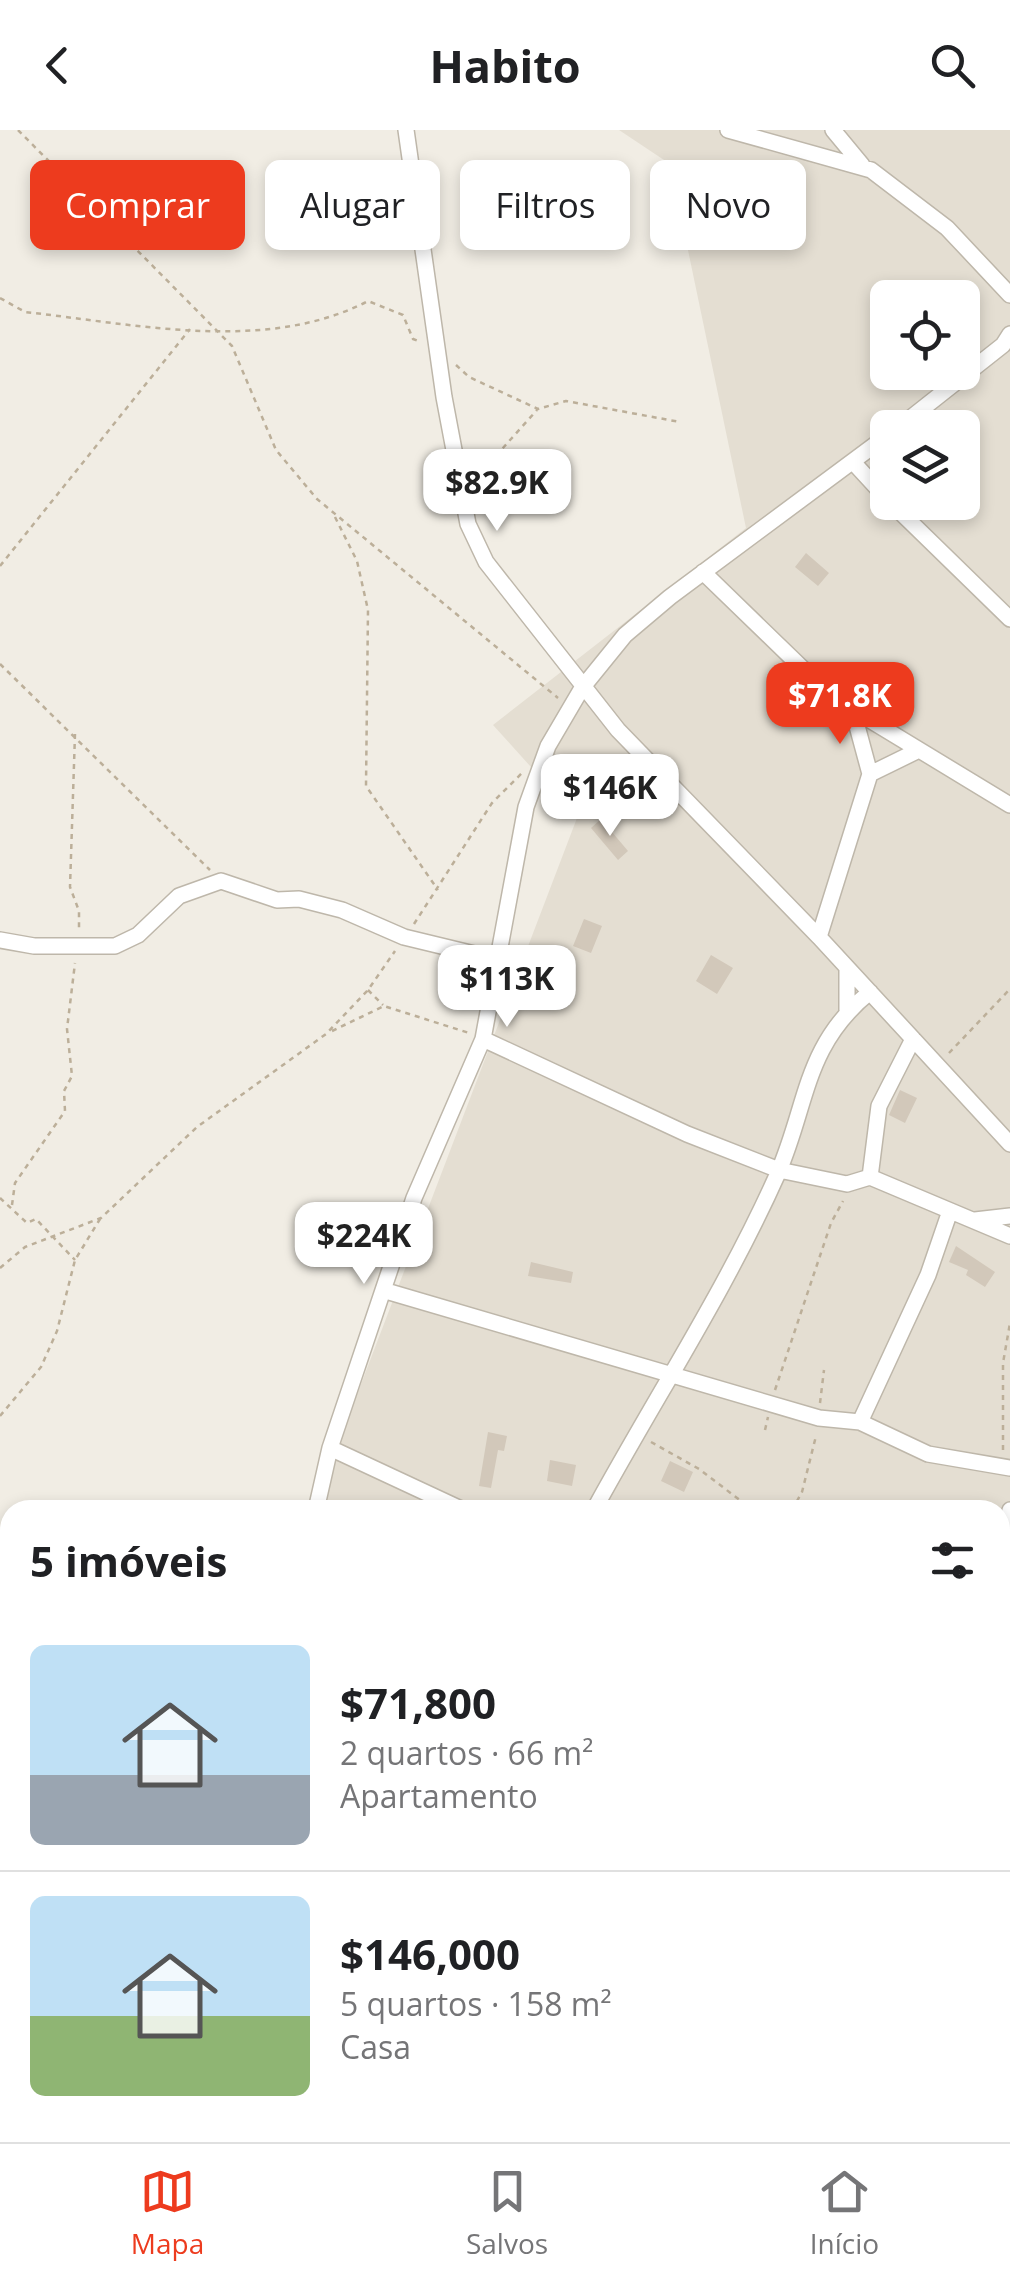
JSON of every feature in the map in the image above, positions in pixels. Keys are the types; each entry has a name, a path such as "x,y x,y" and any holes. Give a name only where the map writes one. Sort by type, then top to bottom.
{"street":[{"path":"406,130 462,494 468,524 486,562 582,688 1010,1144"},
{"path":"728,130 862,165"},
{"path":"833,130 862,165 946,228 1010,295"},
{"path":"921,410 1008,341"},
{"path":"318,1500 330,1448 386,1291 414,1198 482,1039 526,807 540,762 582,688 626,635 702,572 870,448"},
{"path":"852,462 870,481"},
{"path":"908,520 1010,619"},
{"path":"702,572 819,686 853,711 1010,804"},
{"path":"818,937 870,774 853,711"},
{"path":"870,774 918,750"},
{"path":"0,940 34,946 115,946 138,936 179,896 221,881 277,900 299,899 342,910 404,937 495,960"},
{"path":"847,968 847,1010"},
{"path":"600,1500 674,1374 779,1170 806,1082 847,1010 870,992"},
{"path":"482,1039 687,1134 779,1170 847,1184 870,1177 1010,1236"},
{"path":"870,1177 879,1106 913,1039"},
{"path":"860,1422 928,1274 950,1211"},
{"path":"975,1220 1010,1216"},
{"path":"386,1291 819,1418 860,1422 928,1454 1006,1468"},
{"path":"330,1448 442,1500"}],"path":[{"path":"18,130 232,346 276,450 334,516 570,706"},
{"path":"0,298 26,312 218,332 335,318 368,301 403,315 413,338 440,351 469,377 538,408"},
{"path":"0,566 190,329"},
{"path":"462,494 538,408 566,401 680,422"},
{"path":"334,516 357,561 368,610 366,786 438,890"},
{"path":"0,664 221,881"},
{"path":"12,1205 14,1183 65,1111 64,1092 72,1076 68,1018 80,945 80,911 70,887 74,734"},
{"path":"937,1068 1010,989"},
{"path":"368,990 384,1006 418,1014 482,1039"},
{"path":"326,1034 384,1006"},
{"path":"0,1416 41,1367 57,1331 75,1260 101,1218 197,1126 266,1076"},
{"path":"765,1430 771,1402 847,1184"},
{"path":"0,1198 12,1205 26,1223 36,1219 75,1260"},
{"path":"0,1268 25,1247 101,1218"},
{"path":"1006,1468 1002,1362 1010,1323"},
{"path":"798,1500 819,1418 824,1370"},
{"path":"636,1434 699,1469 740,1500"}],"shaded area":[{"path":"619,130 1010,130 1010,1500 317,1500 577,818 493,725 746,528 688,250 806,250 806,160 664,160"}],"building":[{"path":"806,553 829,573 818,586 795,567"},
{"path":"601,819 628,851 618,860 591,828"},
{"path":"584,919 602,926 591,953 573,946"},
{"path":"711,955 733,968 717,994 696,981"},
{"path":"900,1090 917,1098 905,1123 889,1115"},
{"path":"956,1246 995,1272 985,1287 966,1275 968,1270 949,1262"},
{"path":"531,1262 573,1272 571,1283 528,1276"},
{"path":"488,1432 507,1436 504,1451 498,1450 491,1488 479,1486"},
{"path":"550,1460 576,1465 572,1486 547,1481"},
{"path":"670,1461 693,1472 684,1492 661,1481"}]}
